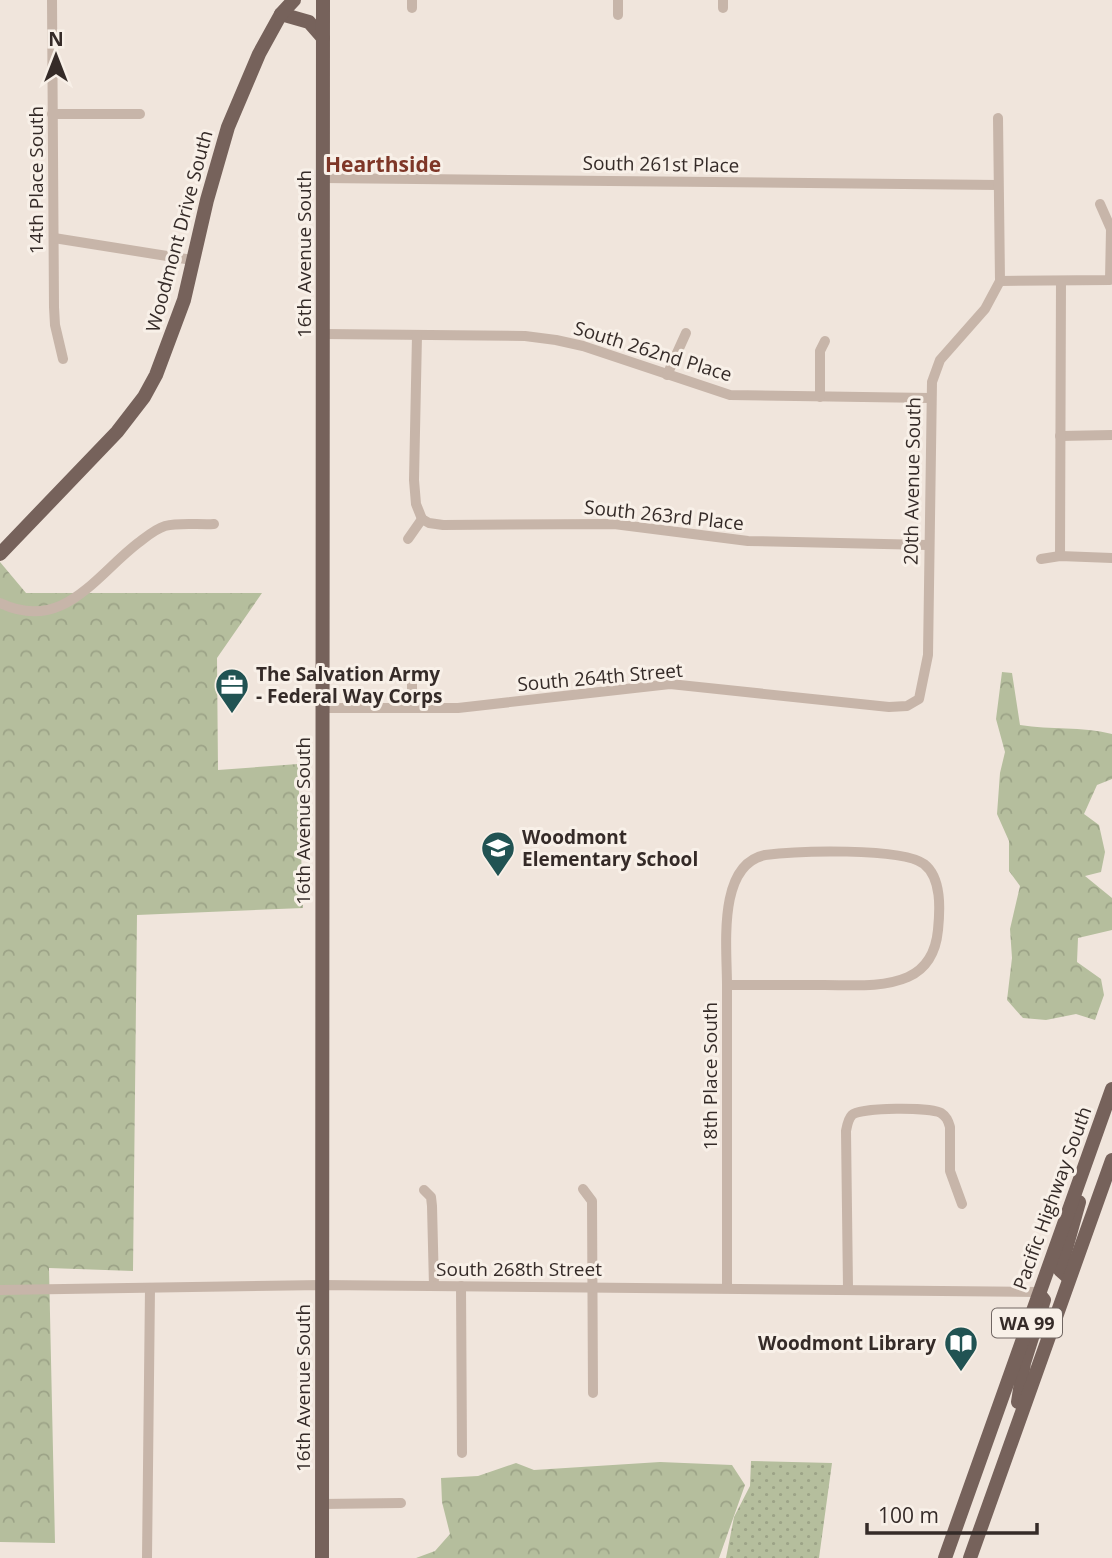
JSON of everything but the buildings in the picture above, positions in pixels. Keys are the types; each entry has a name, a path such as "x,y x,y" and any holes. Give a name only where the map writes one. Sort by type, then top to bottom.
{"main road":[{"name":"Woodmont Drive South","path":"0,554 117,432 144,397 156,375 184,300 192,260 228,127 259,54 281,14 293,0"},
{"name":"16th Avenue South","path":"322,1558 323,0"},
{"path":"281,14 309,22 323,37"},
{"name":"Pacific Highway South","path":"945,1558 1112,1089"},
{"name":"WA 99","path":"970,1558 1112,1160"},
{"path":"1069,1278 1060,1270 1077,1213 1086,1162"},
{"path":"1012,1438 1024,1363 1044,1300 1038,1292"}],"street":[{"name":"14th Place South","path":"52,0 55,325 64,359"},
{"path":"618,0 618,15"},
{"path":"52,114 140,114"},
{"path":"998,118 1000,281 1110,280 1111,229 1100,204"},
{"name":"South 261st Place","path":"323,178 998,185"},
{"path":"54,238 192,260"},
{"name":"20th Avenue South","path":"919,699 923,690 928,655 930,398 934,373 940,360 989,304 1000,281"},
{"path":"1060,556 1061,281"},
{"path":"667,375 686,333"},
{"name":"South 262nd Place","path":"323,334 525,336 556,340 607,354 730,395 930,398"},
{"path":"408,539 422,519 416,504 414,480 417,335"},
{"path":"820,397 820,351 825,341"},
{"path":"1060,436 1112,435"},
{"name":"South 263rd Place","path":"422,519 443,525 614,524 748,541 928,544"},
{"path":"0,603 24,610 58,607 83,594 122,555 165,526 214,524"},
{"path":"1041,559 1060,556 1112,558"},
{"path":"412,675 412,708"},
{"name":"South 264th Street","path":"323,708 457,708 670,684 889,707 907,706 919,699"},
{"name":"18th Place South","path":"727,985 884,984 904,979 924,967 935,946 939,917 936,886 925,865 906,858 877,853 784,853 760,856 743,866 733,885 729,906 727,985 727,1288"},
{"path":"848,1289 846,1131 853,1114 868,1110 928,1110 943,1114 950,1127 951,1178 962,1204"},
{"path":"583,1189 592,1201 593,1393"},
{"path":"424,1190 431,1197 432,1206 434,1286"},
{"name":"South 268th Street","path":"0,1290 322,1285 1038,1292"},
{"path":"461,1286 462,1452"},
{"path":"147,1558 150,1288"},
{"path":"322,1504 401,1503"}],"green space":[{"path":"0,562 26,593 262,593 217,658 218,770 298,764 303,908 137,915 133,1271 49,1268 55,1543 0,1542"},
{"path":"1002,672 1012,673 1020,725 1112,734 1112,779 1097,785 1084,814 1099,825 1105,852 1101,872 1085,876 1112,898 1112,930 1078,938 1077,962 1101,979 1104,995 1095,1020 1076,1014 1046,1020 1023,1018 1007,1000 1012,958 1010,929 1020,886 1009,871 1009,841 997,814 1000,773 1005,752 996,719"},
{"path":"751,1461 832,1463 819,1558 726,1558 734,1517 750,1486"},
{"path":"660,1462 732,1465 745,1485 719,1558 416,1558 435,1551 450,1534 442,1502 441,1478 478,1476 516,1463 534,1470"}],"place":[{"name":"The Salvation Army - Federal Way Corps","path":"232,715"},
{"name":"Woodmont Elementary School","path":"498,878"},
{"name":"Woodmont Library","path":"961,1373"}],"district":[{"name":"Hearthside","path":"383,164"}]}
